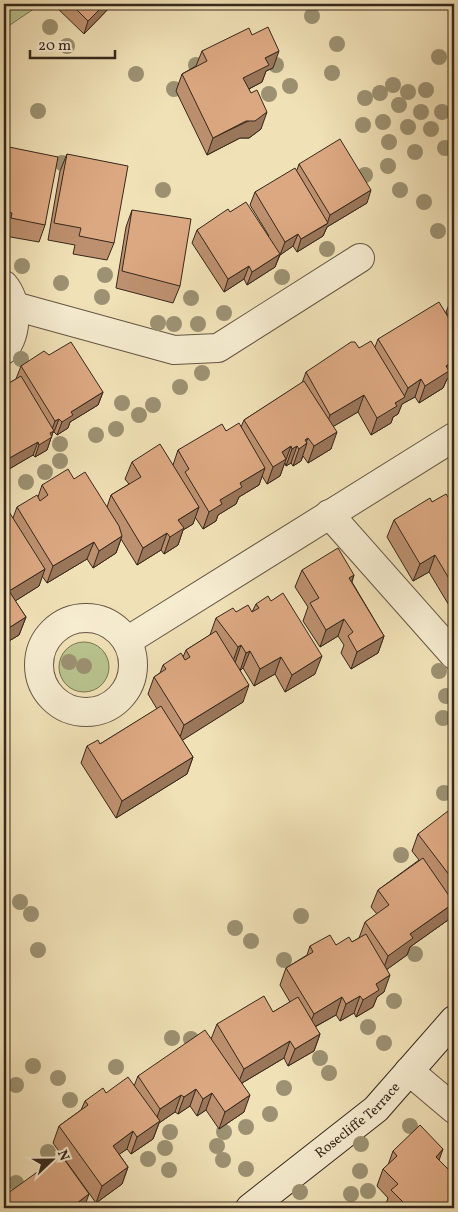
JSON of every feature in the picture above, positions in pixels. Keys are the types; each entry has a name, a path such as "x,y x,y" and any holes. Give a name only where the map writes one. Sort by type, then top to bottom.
{"street":[{"path":"4,350 14,326 9,295 174,350 218,348 360,258"},
{"path":"127,641 454,437"},
{"path":"329,514 454,655"},
{"name":"Rosecliffe Terrace","path":"250,1208 376,1109 454,1020"},
{"path":"408,1071 454,1108"}],"green space":[{"path":"4,4 41,4 4,29"},
{"path":"84,642 93,644 104,653 109,667 107,676 98,687 84,692 75,690 64,681 59,667 61,658 70,647"}],"building":[{"path":"71,4 105,4 88,21"},
{"path":"268,27 279,51 265,58 269,65 243,78 251,93 257,90 267,112 255,121 246,121 213,138 182,74 207,61 202,51 249,28 252,35"},
{"path":"340,139 371,190 330,215 299,164"},
{"path":"4,146 58,157 45,225 11,218 12,213 4,211"},
{"path":"67,154 128,166 114,243 79,236 81,228 54,223"},
{"path":"295,168 328,223 301,239 298,234 285,242 255,192"},
{"path":"246,202 280,254 252,272 249,266 228,279 197,230 228,209 230,212"},
{"path":"132,210 191,219 180,286 122,271"},
{"path":"439,302 454,327 454,361 446,366 449,371 425,386 421,379 408,388 378,339"},
{"path":"371,341 405,397 395,403 397,406 377,418 364,395 330,415 306,372 351,342 355,342 359,348"},
{"path":"71,342 103,392 71,412 73,415 62,422 59,419 55,421 21,366 44,351 49,355"},
{"path":"21,376 54,431 50,433 52,437 39,445 38,442 6,460 4,456 4,386"},
{"path":"304,381 337,432 314,446 308,438 305,440 307,443 299,449 297,446 292,449 291,446 282,452 286,459 273,467 244,420"},
{"path":"239,423 265,468 240,483 242,487 220,500 222,504 209,512 185,472 189,469 178,450 222,424 226,431"},
{"path":"160,444 199,507 178,520 184,528 170,537 167,533 143,548 111,495 141,477 132,462"},
{"path":"68,469 74,479 85,472 119,526 122,536 99,551 94,542 53,566 17,507 37,495 40,501 48,495 42,485"},
{"path":"446,494 450,500 454,498 454,587 435,555 420,564 394,520 430,498 432,502"},
{"path":"6,507 45,569 9,591 26,617 4,631 4,508"},
{"path":"338,548 354,575 349,578 384,636 357,652 348,636 353,632 344,619 326,630 310,603 319,598 302,570"},
{"path":"283,593 322,656 292,675 281,657 260,669 250,651 246,653 241,645 238,647 216,618 233,608 236,612 248,605 252,612 259,608 256,604 268,596 271,601"},
{"path":"216,631 249,685 184,725 154,677 166,669 163,665 181,653 185,660 190,657 186,650"},
{"path":"161,706 193,757 122,801 87,746 98,740 100,744"},
{"path":"448,811 454,818 453,880 418,834"},
{"path":"423,858 454,903 410,934 413,938 388,956 365,922 389,905 378,890"},
{"path":"366,934 390,975 376,984 379,990 363,1000 360,996 346,1004 342,997 314,1014 286,968 313,952 310,946 330,935 336,945 349,937 352,942"},
{"path":"264,996 273,1012 298,997 320,1034 295,1049 290,1041 244,1069 217,1024"},
{"path":"205,1030 250,1095 225,1112 212,1093 203,1099 196,1089 184,1097 181,1095 160,1109 138,1076"},
{"path":"128,1077 160,1121 137,1137 133,1131 113,1146 128,1167 102,1186 59,1126 88,1105 85,1101 103,1088 106,1093"},
{"path":"420,1125 443,1149 436,1157 450,1171 454,1167 454,1208 409,1208 391,1190 398,1184 383,1169 397,1156 393,1151"},
{"path":"61,1155 89,1194 73,1206 74,1208 7,1208 4,1203 4,1196"}]}
